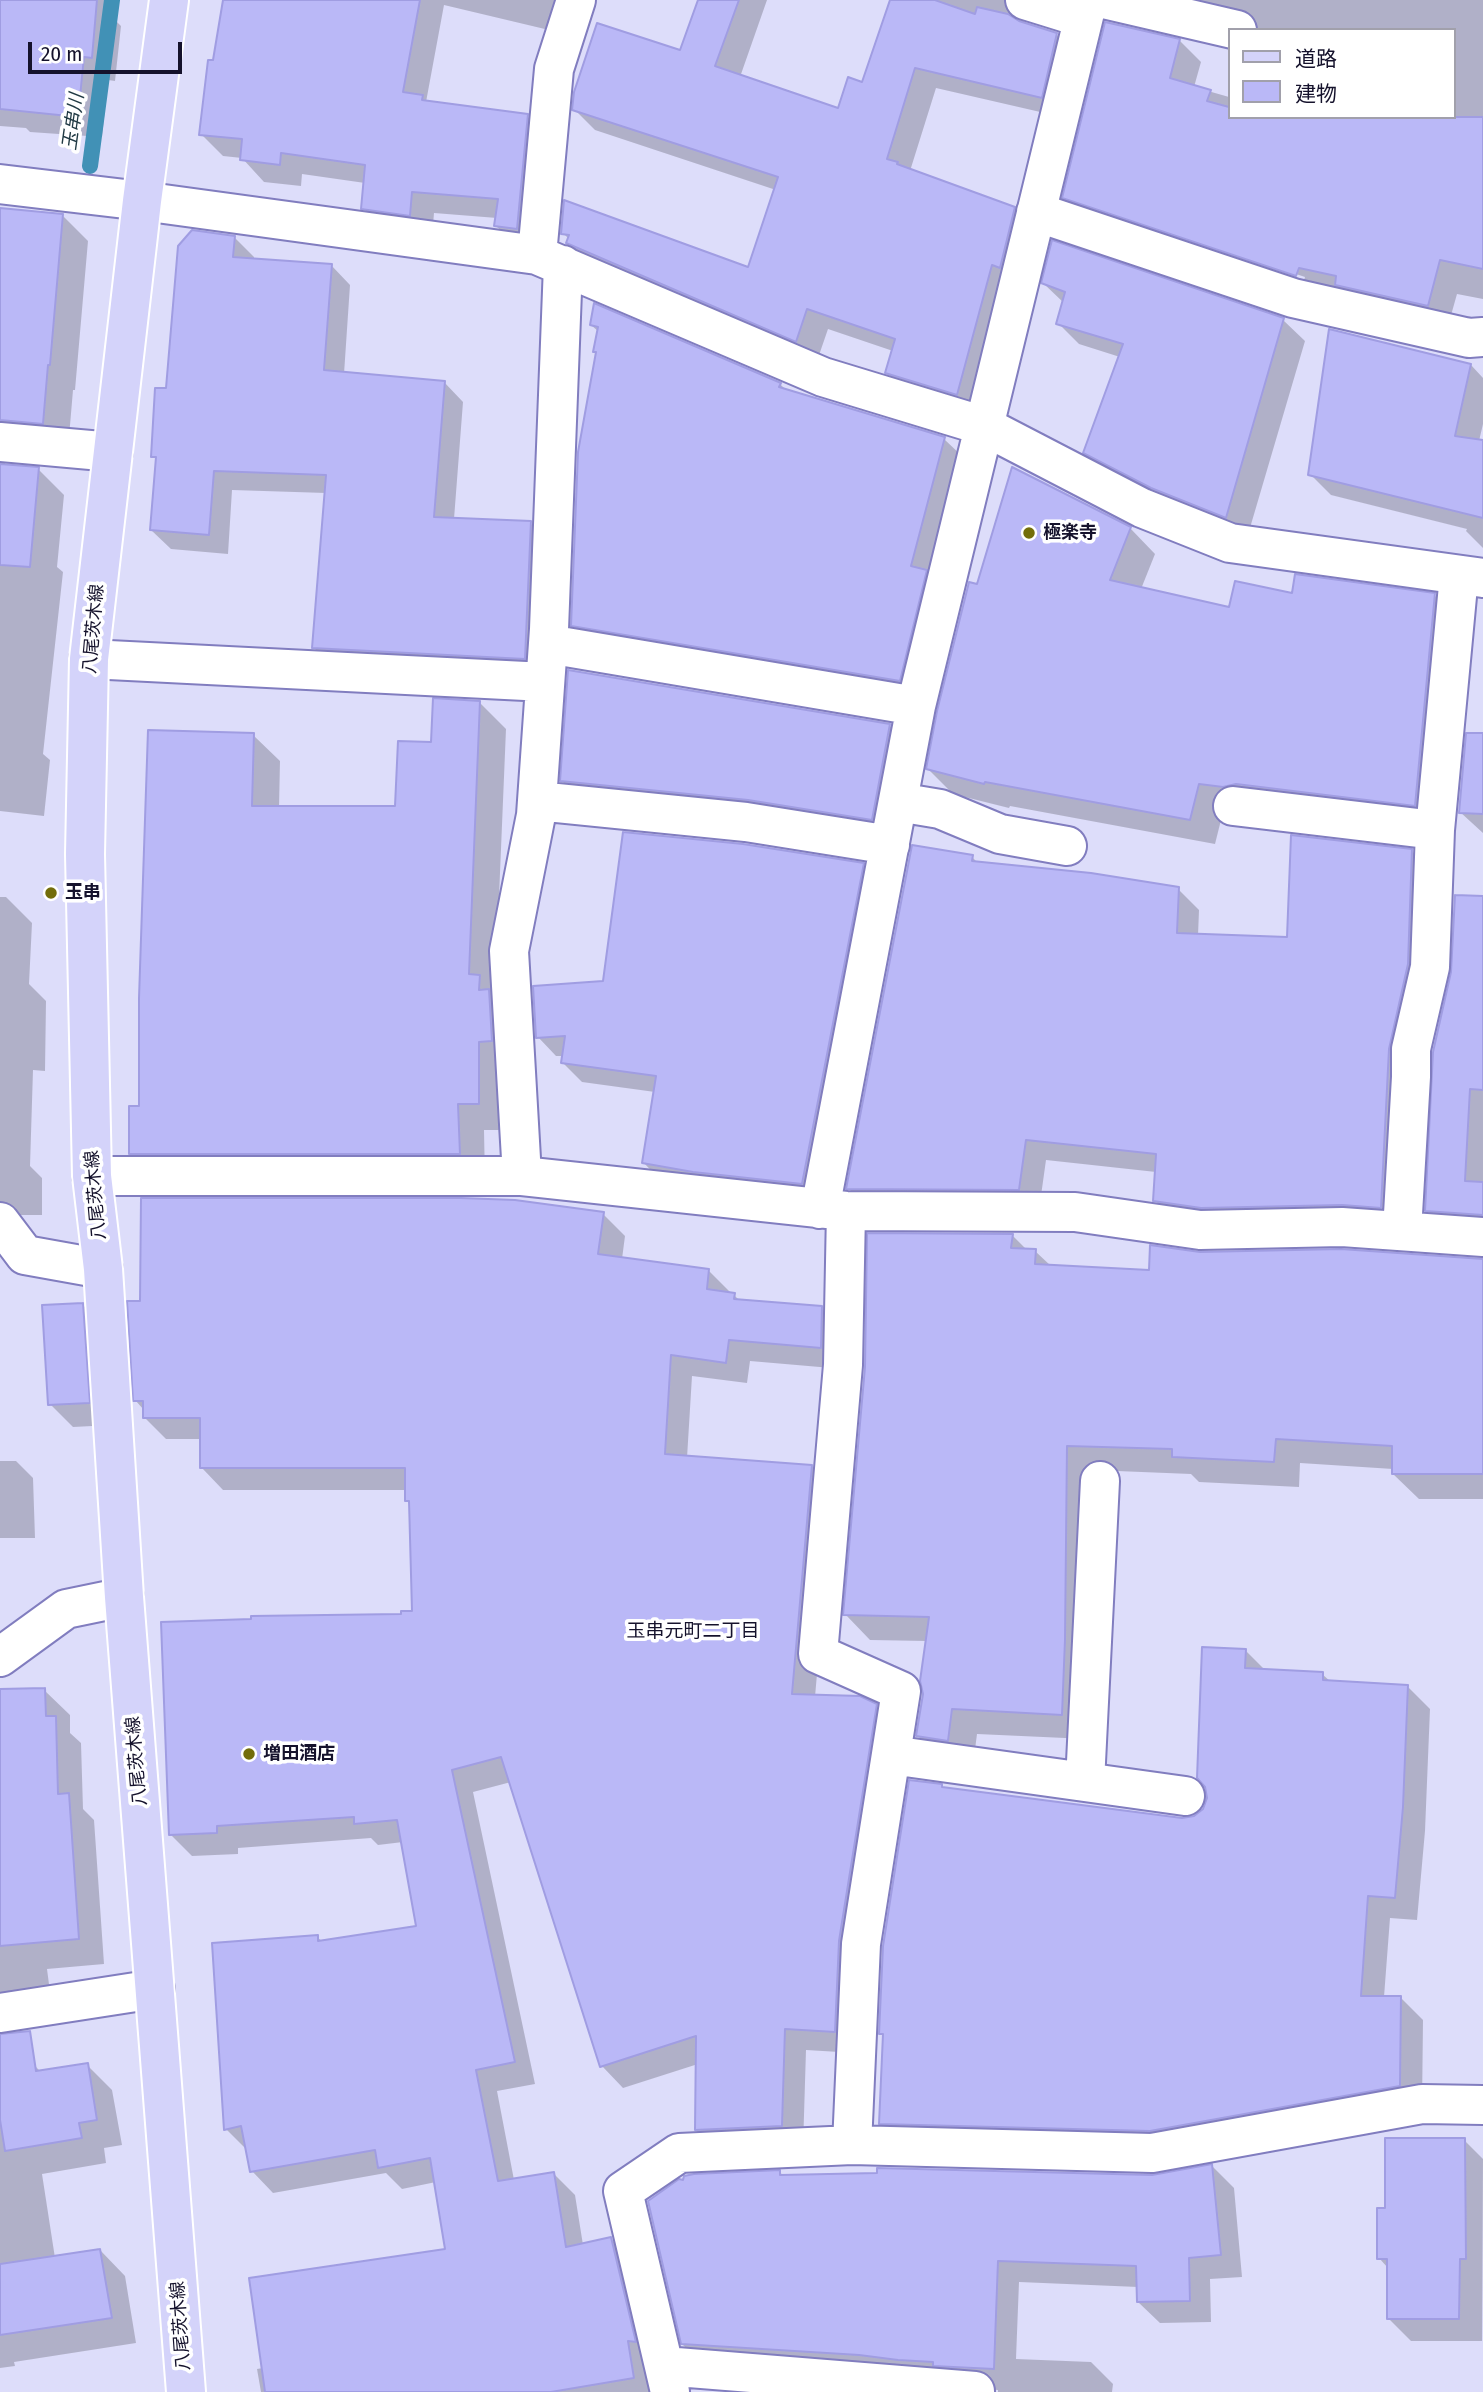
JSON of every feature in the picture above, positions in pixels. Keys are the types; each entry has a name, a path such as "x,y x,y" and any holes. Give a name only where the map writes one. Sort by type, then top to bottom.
{"main road":[{"name":"八尾茨木線","path":"169,0 142,201 89,659 85,854 92,1176 103,1269 124,1597 186,2392"}],"street":[{"path":"523,1176 509,951 537,801 548,644 554,69 576,0"},
{"path":"1025,0 1093,6 1228,28"},
{"path":"852,2145 861,1944 901,1691 818,1654 843,1365 833,1210 890,845 916,706 1037,212 1093,6"},
{"path":"0,184 142,201 550,260 823,377 984,426 1142,508 1230,543 1471,576 1435,830 1430,967 1411,1049 1402,1231"},
{"path":"1037,212 1293,298 1469,338 1483,337"},
{"path":"0,442 113,452"},
{"path":"548,644 916,706"},
{"path":"89,659 545,682"},
{"path":"537,801 746,822 890,845"},
{"path":"898,802 940,809 1000,834 1067,846"},
{"path":"1233,806 1435,830"},
{"path":"92,1176 523,1176 833,1210 1075,1212 1200,1230 1342,1227 1483,1237"},
{"path":"0,1222 25,1255 103,1269"},
{"path":"1084,1782 1100,1481"},
{"path":"0,1657 66,1609 124,1597"},
{"path":"891,1755 1185,1796"},
{"path":"0,2013 155,1989"},
{"path":"975,2391 667,2379 624,2191 679,2153 852,2145 1152,2153 1422,2104 1483,2105"},
{"path":"180,2392 186,2392"}],"building":[{"path":"0,0 97,0 92,58 84,57 78,117 0,109"},
{"path":"223,0 420,0 403,92 423,95 422,100 528,114 517,229 494,226 498,199 412,192 410,216 361,209 365,165 281,153 280,165 240,160 242,139 199,135 208,60 213,60"},
{"path":"698,0 739,0 715,66 838,108 848,77 862,82 890,0 935,0 975,14 977,7 1008,14 1019,21 1057,33 1042,98 915,68 887,159 1015,207 1000,268 992,265 957,395 885,373 895,339 807,309 796,342 566,243 569,235 561,234 564,200 748,267 778,177 572,110 574,92 597,23 680,50"},
{"path":"1105,22 1180,39 1170,78 1211,90 1207,101 1228,107 1228,119 1483,117 1483,269 1440,260 1428,306 1335,285 1336,276 1299,268 1296,276 1062,198"},
{"path":"0,208 63,214 43,424 0,420"},
{"path":"192,230 235,236 233,257 332,264 324,370 445,381 434,517 531,521 525,659 312,648 326,475 214,471 209,535 150,530 156,457 151,457 155,388 166,388 178,246"},
{"path":"1052,240 1284,318 1226,518 1151,488 1083,453 1123,344 1056,324 1065,292 1041,283"},
{"path":"594,303 781,383 779,387 945,437 911,566 927,570 900,681 571,626 578,452 598,327 590,325"},
{"path":"1329,329 1471,364 1455,436 1483,440 1483,518 1308,475"},
{"path":"0,464 39,467 30,567 0,565"},
{"path":"1012,467 1131,527 1110,580 1229,607 1235,581 1292,593 1295,574 1435,593 1415,806 1236,784 1223,787 1199,784 1190,820 985,782 984,784 926,769 937,711 969,582 977,584"},
{"path":"568,670 890,724 872,820 748,800 560,781"},
{"path":"433,698 480,701 469,974 480,975 479,990 489,989 492,1041 479,1042 479,1104 458,1104 460,1154 129,1154 129,1106 139,1106 139,998 148,730 254,733 252,806 395,806 398,741 431,742"},
{"path":"1466,733 1483,733 1483,814 1459,813"},
{"path":"623,832 743,844 864,863 802,1184 693,1172 642,1163 656,1076 561,1063 565,1036 536,1038 533,986 603,981"},
{"path":"1291,835 1412,849 1408,964 1389,1049 1381,1208 1342,1205 1201,1208 1153,1201 1156,1154 1026,1140 1019,1190 846,1189 912,845 973,855 972,861 1091,873 1179,887 1177,933 1287,937"},
{"path":"1455,895 1483,896 1483,1090 1470,1089 1465,1181 1483,1182 1483,1215 1425,1211 1433,1052 1451,972"},
{"path":"141,1198 461,1198 515,1200 604,1212 598,1254 709,1269 707,1289 735,1293 734,1299 822,1306 821,1348 729,1340 726,1363 671,1355 665,1454 812,1465 792,1694 860,1696 877,1704 839,1941 835,2032 785,2029 782,2126 695,2130 696,2036 600,2067 501,1757 452,1770 515,2062 476,2070 498,2181 554,2172 566,2247 611,2237 636,2342 628,2341 634,2378 551,2392 265,2392 249,2278 445,2249 430,2158 378,2168 375,2150 250,2172 241,2126 224,2130 212,1943 318,1935 318,1941 416,1926 397,1820 354,1824 354,1817 217,1826 217,1833 169,1835 161,1622 251,1619 251,1616 401,1614 401,1611 412,1611 409,1501 405,1501 405,1468 200,1468 200,1418 143,1418 143,1401 133,1401 127,1301 140,1301"},
{"path":"867,1233 1013,1234 1011,1248 1036,1249 1035,1264 1149,1270 1150,1245 1200,1252 1341,1249 1483,1259 1483,1474 1392,1474 1392,1446 1276,1439 1274,1462 1172,1457 1172,1449 1067,1446 1062,1715 952,1709 948,1741 916,1736 923,1694 920,1681 929,1617 843,1615 865,1367"},
{"path":"83,1303 90,1403 48,1405 42,1305"},
{"path":"1202,1647 1246,1649 1245,1668 1323,1672 1323,1680 1408,1685 1403,1807 1395,1898 1368,1896 1361,1996 1401,1996 1400,2086 1150,2131 879,2124 883,1946 909,1780 942,1784 942,1787 1182,1818 1194,1816 1203,1809 1207,1798 1205,1787 1197,1778"},
{"path":"45,1688 46,1716 56,1716 58,1794 69,1793 79,1939 0,1946 0,1689"},
{"path":"30,2031 36,2071 88,2063 97,2120 79,2123 82,2138 5,2151 0,2120 0,2034"},
{"path":"1385,2138 1465,2138 1466,2259 1460,2259 1459,2319 1387,2319 1387,2259 1377,2259 1377,2208 1385,2208"},
{"path":"1212,2164 1221,2255 1189,2258 1190,2301 1137,2302 1136,2266 998,2261 994,2369 933,2366 933,2362 859,2355 681,2344 648,2201 679,2179 683,2180 684,2176 694,2174 780,2170 780,2175 877,2173 877,2168 1152,2175"},
{"path":"100,2249 112,2318 0,2335 0,2264"}],"waterway":[{"name":"玉串川","path":"90,166 112,0"}],"place":[{"name":"極楽寺","path":"1029,533"},
{"name":"玉串","path":"51,893"},
{"name":"増田酒店","path":"249,1754"}],"district":[{"name":"玉串元町二丁目","path":"693,1632"}]}
